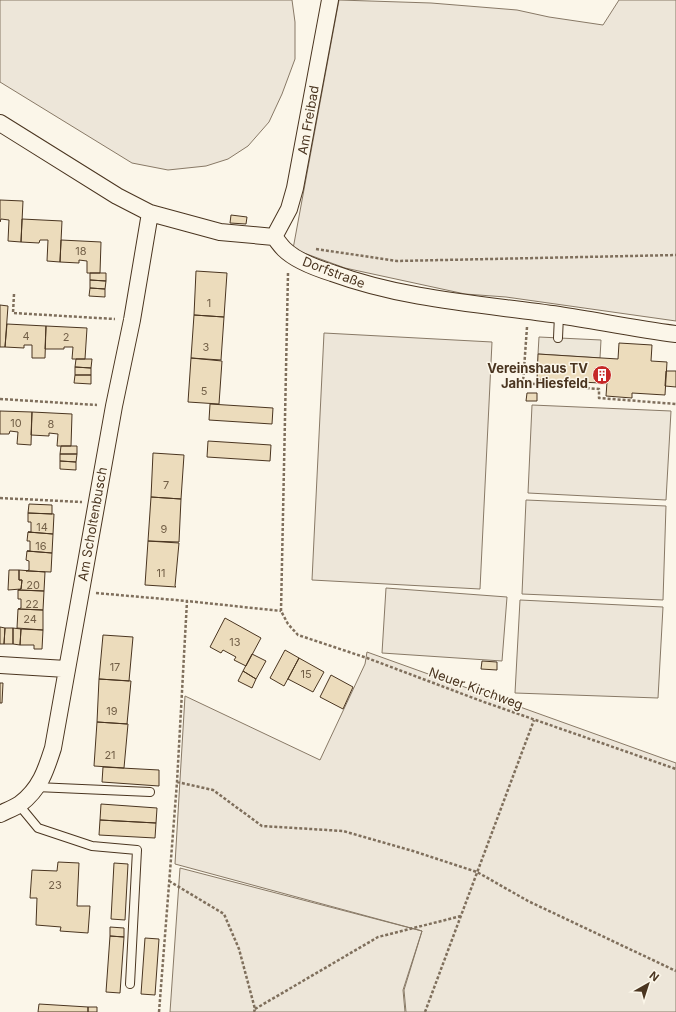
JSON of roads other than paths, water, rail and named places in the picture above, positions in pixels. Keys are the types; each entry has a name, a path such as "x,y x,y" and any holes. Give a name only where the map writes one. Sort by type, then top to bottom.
{"street":[{"name":"Am Freibad","path":"274,236 289,209 295,188 330,0"},
{"path":"0,123 117,196 150,213 220,232 274,236"},
{"name":"Am Scholtenbusch","path":"0,814 19,804 36,787 46,772 53,748 96,502 132,320 150,213"},
{"name":"Dorfstraße","path":"274,236 284,249 293,256 320,269 353,281 405,294 560,315 676,334"},
{"path":"0,664 66,669"}],"lane":[{"path":"558,338 560,315"},
{"path":"36,787 150,792"},
{"path":"19,804 38,828 92,846 137,850 130,984"}],"place":[{"name":"Vereinshaus TV Jahn Hiesfeld","path":"602,375"}]}
